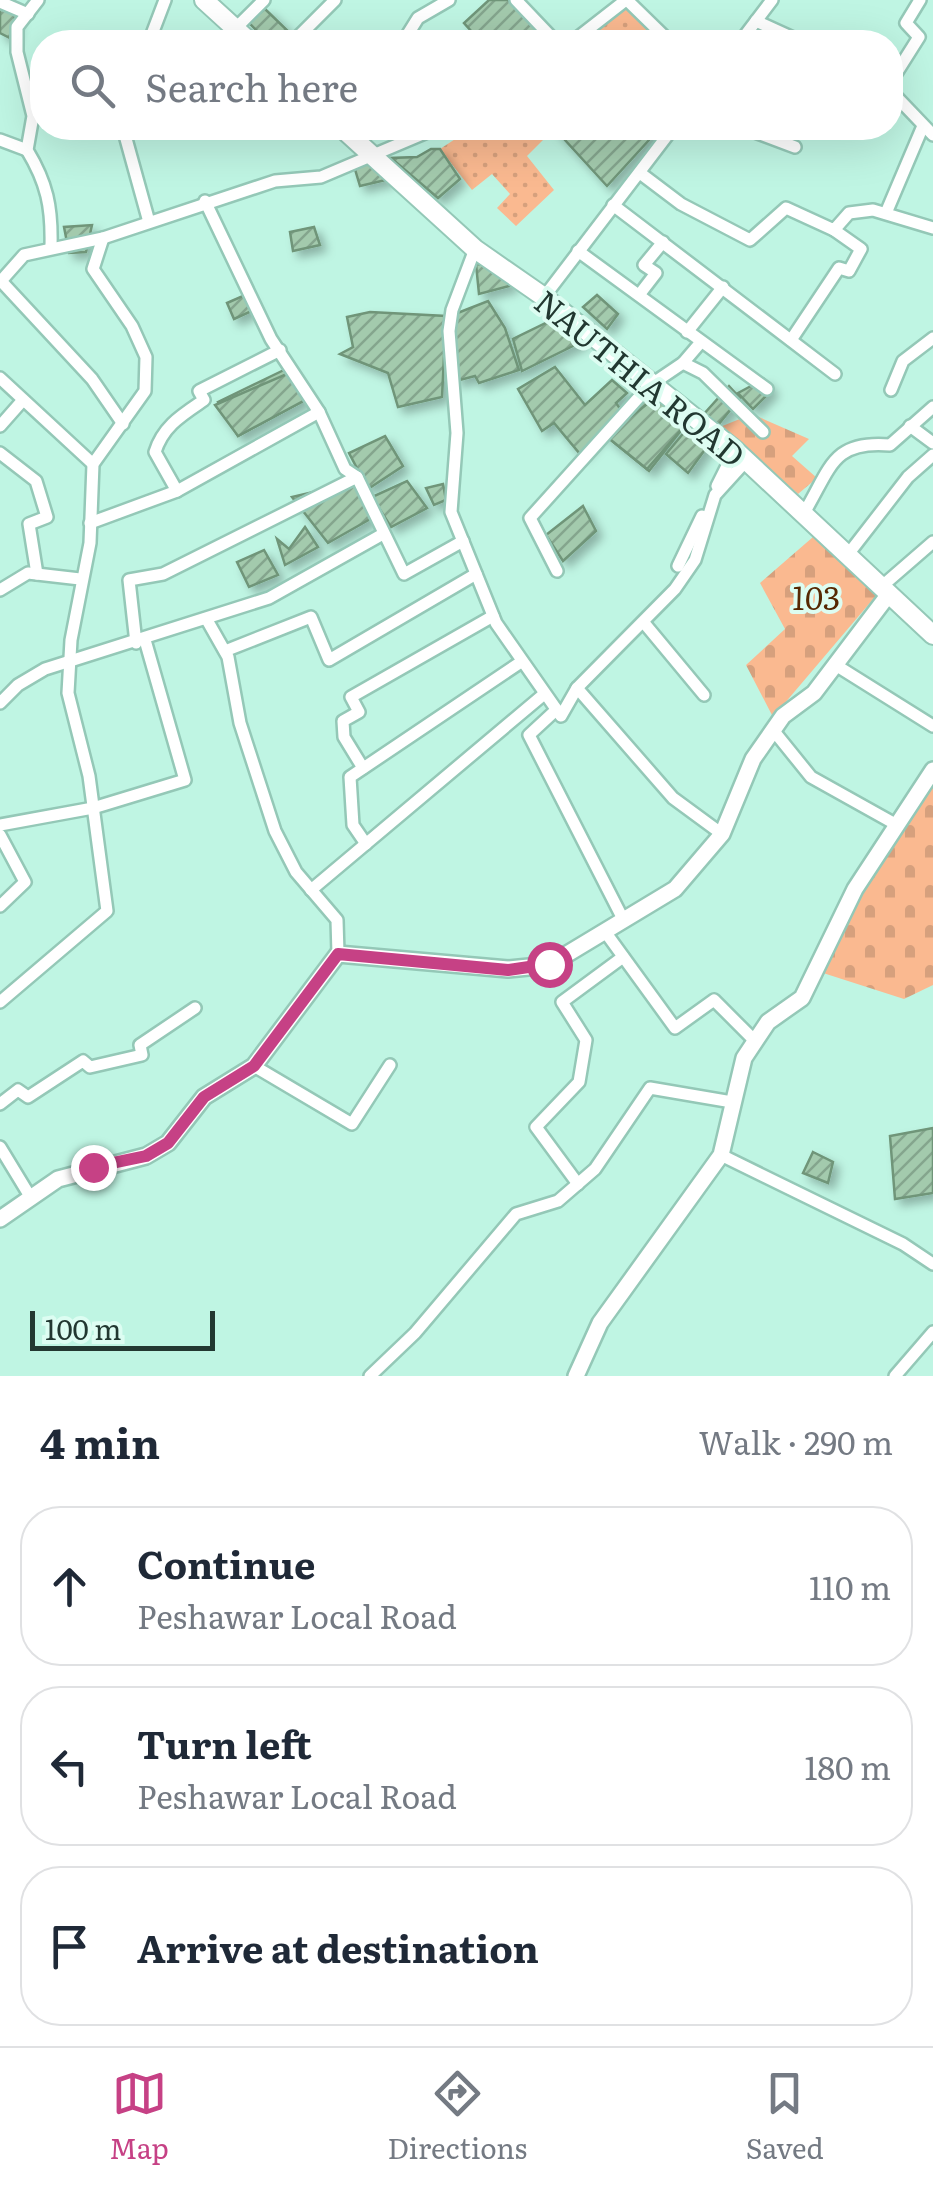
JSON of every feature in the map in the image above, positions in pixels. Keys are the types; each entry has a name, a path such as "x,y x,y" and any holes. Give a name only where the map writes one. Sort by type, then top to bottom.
{"main road":[{"path":"204,0 235,29"},
{"name":"NAUTHIA ROAD","path":"355,140 475,249 544,297 740,456 933,635"}],"street":[{"path":"30,102 17,40 18,27 38,0"},
{"path":"154,30 165,0"},
{"path":"235,29 264,0"},
{"path":"305,30 334,0"},
{"path":"410,30 418,18 449,0"},
{"path":"516,0 545,30"},
{"path":"601,20 616,0"},
{"path":"588,30 626,0 657,30"},
{"path":"0,2 28,14"},
{"path":"749,30 767,2"},
{"path":"903,63 918,37 906,23 915,2"},
{"path":"756,21 776,30"},
{"path":"886,213 928,131 903,101"},
{"path":"30,133 27,150 48,193 50,246"},
{"path":"0,140 27,150"},
{"path":"126,140 149,222"},
{"path":"123,424 92,379 1,281 24,255 50,246 103,238 205,201 275,181 321,177 410,140"},
{"path":"544,297 665,140"},
{"path":"778,140 795,146"},
{"path":"640,173 681,204 750,240 786,208 834,230 862,249 848,271 838,268 792,340"},
{"path":"205,201 238,278 319,412 345,470 357,477 404,574 463,541"},
{"path":"613,205 835,374"},
{"path":"834,230 849,213 886,213 933,228"},
{"path":"0,1002 108,911 93,808 68,694 70,662 90,523 92,464 145,391 146,357 132,326 92,269 103,238"},
{"path":"639,295 656,273 644,265 662,242"},
{"path":"475,249 452,310 448,350 457,433 452,512 493,616 543,695 561,716 577,688 645,624 695,560 715,495 740,456"},
{"path":"578,251 767,389"},
{"path":"687,332 723,287"},
{"path":"892,390 904,361 933,338"},
{"path":"558,571 530,518 650,386 683,363 701,342"},
{"path":"177,491 155,452 160,436 177,418 204,400 199,391 280,350"},
{"path":"683,363 703,373 762,432"},
{"path":"0,378 92,464"},
{"path":"0,426 23,400"},
{"path":"804,513 840,454 859,442 890,445 933,408"},
{"path":"90,523 177,491 319,412"},
{"path":"910,426 933,444"},
{"path":"0,453 36,481 47,516 28,524 37,574"},
{"path":"846,557 908,477 933,455"},
{"path":"678,566 740,456"},
{"path":"0,826 93,808 185,780 141,642 129,580 163,574 357,477"},
{"path":"0,703 18,685 70,662 269,598 383,534"},
{"path":"338,954 508,970 549,964 675,889 722,834 753,759 783,716 814,693 885,590 933,542"},
{"path":"0,590 28,573 80,579"},
{"path":"224,651 312,617 329,660 476,574"},
{"path":"362,768 344,738 343,721 360,712 351,697 493,616"},
{"path":"0,1219 58,1179 146,1156 168,1143 204,1097 254,1066 338,954 337,920 296,872 276,831 240,723 224,651 207,620"},
{"path":"645,624 704,695"},
{"path":"366,844 354,825 350,777 521,662"},
{"path":"834,664 933,726"},
{"path":"577,688 674,798 722,834"},
{"path":"311,890 543,695"},
{"path":"556,710 529,736 624,921"},
{"path":"774,730 811,777 897,824"},
{"path":"576,1376 600,1323 721,1154 744,1058 768,1022 802,998 855,888 933,770"},
{"path":"0,836 25,882 0,906"},
{"path":"606,933 675,1028 714,1000 755,1042"},
{"path":"578,1184 536,1127 579,1082 586,1040 562,1002 624,957"},
{"path":"0,1104 18,1090 28,1097 83,1061 90,1068 142,1055 140,1045 195,1008"},
{"path":"254,1066 352,1124 390,1065"},
{"path":"370,1376 415,1332 516,1214 558,1201 595,1169 650,1088 732,1102"},
{"path":"0,1147 31,1198"},
{"path":"721,1154 903,1244 933,1264"},
{"path":"897,1375 933,1332"}],"green space":[{"path":"626,7 650,30 596,30"},
{"path":"454,140 543,140 527,156 554,190 516,226 497,208 510,194 492,174 472,190 440,149"},
{"path":"752,414 809,439 792,456 817,478 798,494 720,427"},
{"name":"103","path":"813,537 880,591 773,717 746,665 785,629 760,583"},
{"path":"933,780 933,985 904,999 820,972 864,882"}],"building":[{"path":"489,0 508,0 539,30 470,30 464,23"},
{"path":"0,8 15,14 12,39 0,33"},
{"path":"265,9 287,30 256,30 248,22"},
{"path":"565,140 649,140 607,186"},
{"path":"440,149 460,179 438,198 391,158 417,157"},
{"path":"371,158 390,179 360,186 354,166"},
{"path":"92,225 86,252 69,253 64,227"},
{"path":"314,227 320,245 293,251 290,232"},
{"path":"476,264 498,265 513,285 479,294"},
{"path":"245,295 254,310 234,319 227,303"},
{"path":"597,295 618,314 607,329 583,307"},
{"path":"488,301 505,328 519,370 479,383 475,376 456,381 451,334 455,314"},
{"path":"370,312 446,316 442,397 398,407 388,373 340,354 353,347 347,317"},
{"path":"556,318 583,341 522,371 513,339"},
{"path":"555,367 585,405 612,380 627,393 616,403 621,410 580,454 554,423 542,431 518,389"},
{"path":"286,369 305,400 238,436 218,402"},
{"path":"289,373 305,400 238,436 215,405"},
{"path":"764,379 772,390 753,409 738,393"},
{"path":"729,386 740,398 718,425 703,415"},
{"path":"648,397 665,403 687,423 649,471 606,436 614,427 619,430"},
{"path":"656,397 687,423 647,469 606,436"},
{"path":"692,423 712,440 688,473 666,454"},
{"path":"385,436 403,466 368,489 349,453"},
{"path":"407,481 427,508 391,527 372,497"},
{"path":"356,482 372,518 328,543 292,497"},
{"path":"443,484 446,500 434,505 426,488"},
{"path":"583,506 596,531 563,561 546,535"},
{"path":"305,527 318,547 285,565 277,539 289,549"},
{"path":"264,550 278,575 249,587 237,562"},
{"path":"933,1128 933,1193 895,1199 890,1136"},
{"path":"813,1152 833,1162 828,1183 803,1173"}],"route":[{"path":"93,1167 146,1156 168,1143 204,1097 254,1066 338,954 508,970 549,964"}]}
